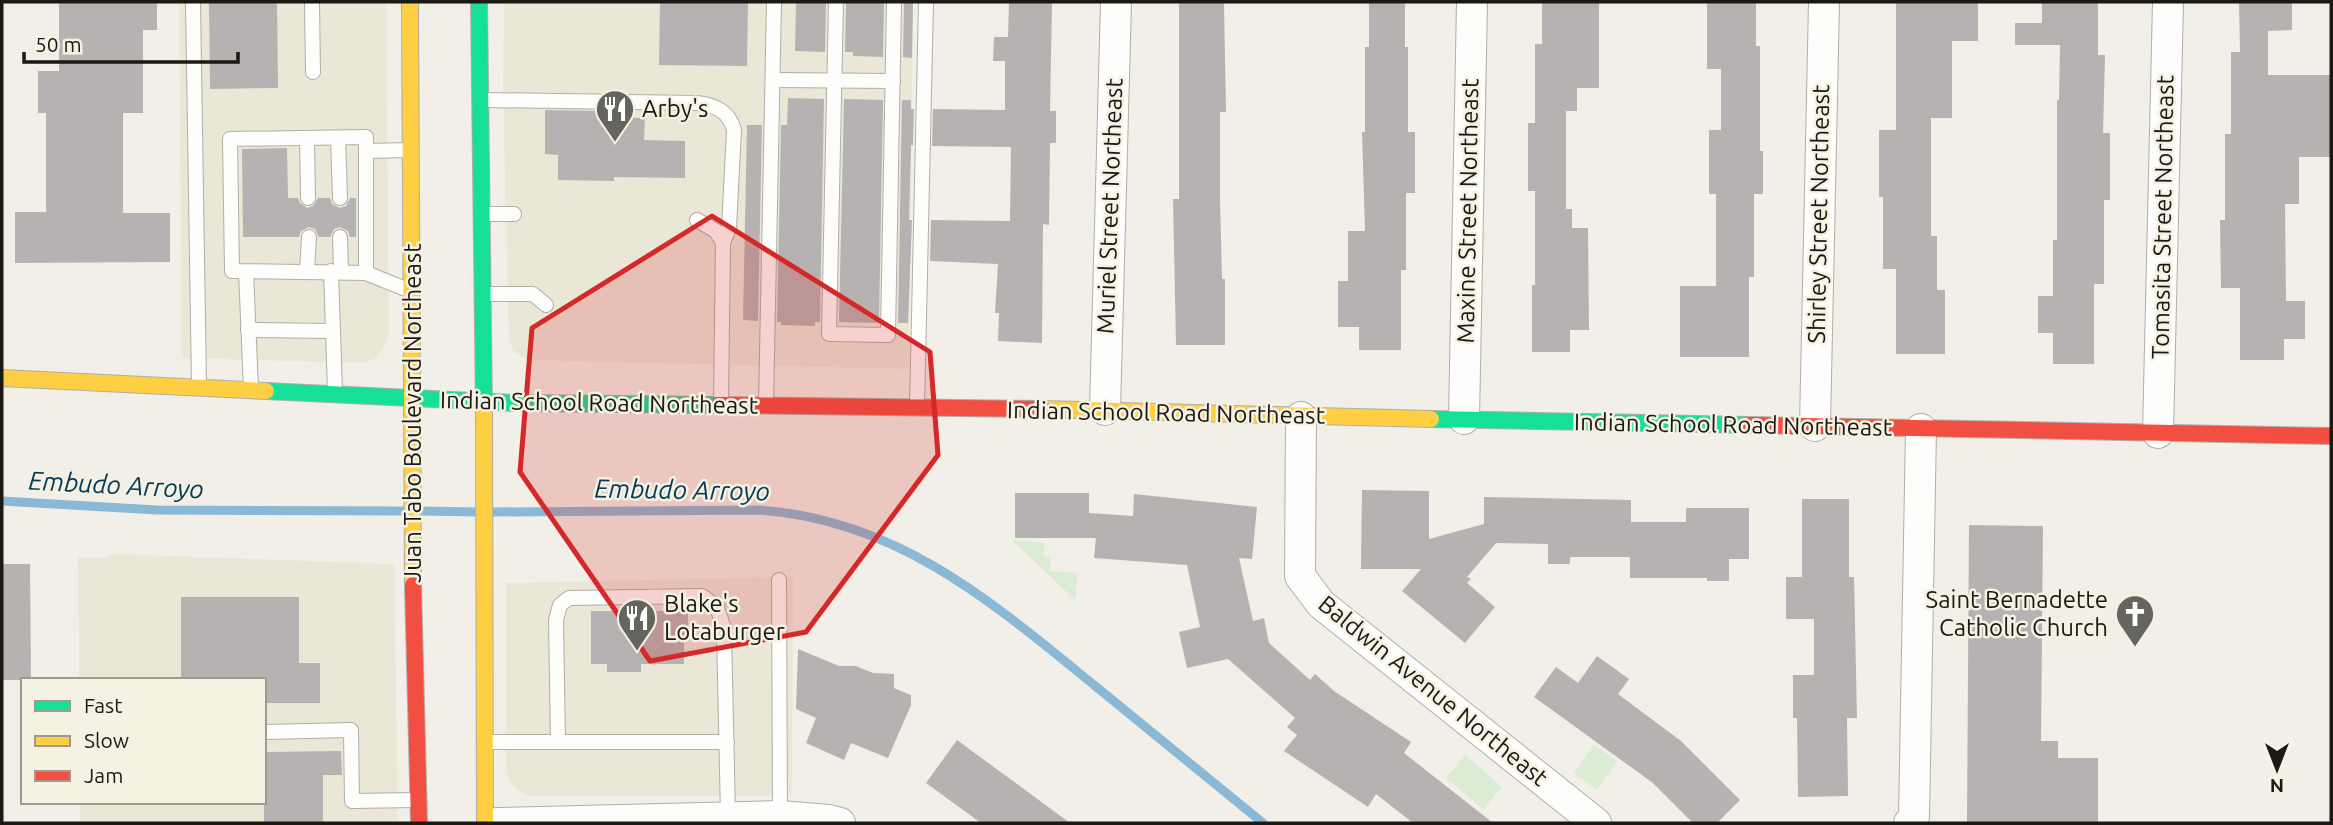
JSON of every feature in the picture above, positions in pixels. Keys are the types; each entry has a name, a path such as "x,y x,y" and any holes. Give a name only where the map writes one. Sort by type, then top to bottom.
{"street":[{"name":"Juan Tabo Boulevard Northeast","path":"410,2 412,479 419,823"},
{"path":"479,2 485,823"},
{"name":"Muriel Street Northeast","path":"1105,410 1116,2"},
{"name":"Maxine Street Northeast","path":"1464,419 1472,2"},
{"name":"Shirley Street Northeast","path":"1815,426 1824,2"},
{"name":"Tomasita Street Northeast","path":"2158,433 2168,2"},
{"name":"Indian School Road Northeast","path":"2,378 483,402 1105,410 1301,417 2331,436"},
{"name":"Baldwin Avenue Northeast","path":"1301,417 1300,576 1321,604 1596,823"},
{"path":"1909,823 1914,817 1921,429"},
{"path":"497,823 682,821 728,817 830,820 840,823"}],"lane":[{"path":"192,2 199,388"},
{"path":"312,2 313,72"},
{"path":"766,406 774,2"},
{"path":"836,2 830,334 888,335 894,2"},
{"path":"917,408 926,2"},
{"path":"773,80 893,81"},
{"path":"480,100 697,103 711,105 728,116 734,130 729,228 723,243 720,406"},
{"path":"366,273 366,137 230,139 232,271 366,273 412,292"},
{"path":"307,138 308,198"},
{"path":"338,138 340,198"},
{"path":"366,151 411,150"},
{"path":"482,214 514,214"},
{"path":"697,220 716,232 723,243"},
{"path":"307,271 309,237"},
{"path":"335,395 333,331 340,237"},
{"path":"246,272 251,390"},
{"path":"483,294 533,294 545,305"},
{"path":"248,330 333,331"},
{"path":"779,580 780,820"},
{"path":"558,742 556,620 560,605 569,598 702,596 718,607 724,629 728,817"},
{"path":"266,732 351,730 352,801 418,800"},
{"path":"485,742 727,742"}],"highlighted area":[{"path":"712,216 930,352 938,455 806,632 650,661 520,472 532,328"}],"shaded area":[{"path":"179,2 386,2 389,335 376,358 364,363 182,358"},
{"path":"504,2 913,2 909,369 528,360 514,352 509,341 503,91"},
{"path":"115,554 394,564 398,823 80,823 80,804 266,804 266,678 79,678 78,557 104,558"},
{"path":"793,577 792,796 528,796 515,789 506,774 506,583"}],"green space":[{"path":"1012,540 1045,543 1043,556 1051,557 1050,571 1077,573 1075,600"},
{"path":"1594,745 1617,761 1597,790 1574,773"},
{"path":"1465,755 1502,787 1483,809 1446,778"}],"building":[{"path":"59,2 157,2 157,30 143,30 143,113 123,113 123,213 170,213 170,262 15,263 15,212 46,212 46,113 38,113 38,71 59,71"},
{"path":"209,2 277,2 278,88 210,89"},
{"path":"660,2 748,2 747,66 659,65"},
{"path":"796,2 826,2 825,52 795,51"},
{"path":"846,2 884,2 883,57 853,56 853,52 845,52"},
{"path":"904,2 913,2 912,58 903,57"},
{"path":"1009,2 1052,2 1050,111 1056,111 1056,143 1050,143 1049,225 1043,224 1042,343 998,341 999,313 995,313 998,264 930,261 931,220 1010,221 1011,147 932,146 933,109 1005,110 1005,61 993,61 994,37 1008,37"},
{"path":"1179,2 1224,2 1226,112 1220,112 1220,199 1222,279 1225,279 1225,345 1176,345 1173,199 1179,199"},
{"path":"1369,2 1405,2 1408,132 1415,132 1415,193 1406,193 1406,270 1401,270 1401,350 1359,350 1359,327 1338,327 1338,281 1348,281 1348,231 1365,231 1362,132 1365,132 1365,47 1369,47"},
{"path":"1542,2 1599,2 1599,88 1577,88 1577,111 1566,111 1566,209 1572,209 1572,228 1588,228 1589,330 1570,330 1570,352 1532,352 1535,191 1528,191 1528,123 1535,123 1535,44 1542,44"},
{"path":"1707,2 1756,2 1756,46 1760,46 1760,151 1763,151 1763,194 1754,194 1754,277 1749,277 1749,357 1680,357 1680,286 1716,286 1716,194 1709,194 1709,130 1721,130 1721,69 1707,69"},
{"path":"1896,2 1978,2 1978,41 1952,41 1952,118 1931,118 1931,236 1937,236 1937,290 1945,290 1945,354 1896,354 1896,269 1883,269 1879,130 1896,130"},
{"path":"2042,2 2098,2 2098,55 2105,55 2103,133 2110,133 2110,200 2104,200 2104,284 2094,284 2094,364 2053,364 2053,333 2038,333 2038,296 2053,296 2053,240 2057,240 2057,100 2060,45 2015,45 2015,23 2042,23"},
{"path":"2239,2 2292,2 2292,30 2268,31 2268,75 2331,75 2331,157 2299,157 2299,204 2285,204 2286,301 2305,301 2305,339 2284,339 2284,360 2240,360 2240,288 2221,288 2220,220 2225,220 2225,134 2231,134 2231,52 2240,52"},
{"path":"788,98 824,99 820,322 815,322 815,326 781,325 781,322 777,322 781,125 787,125"},
{"path":"844,99 883,100 879,323 839,322"},
{"path":"902,100 911,100 911,109 914,109 908,323 898,323"},
{"name":"Arby's","path":"545,110 599,111 598,117 645,118 644,140 685,141 685,178 614,177 614,181 558,180 558,155 545,154"},
{"path":"747,125 762,125 758,321 743,320"},
{"path":"287,148 288,198 298,198 307,208 313,206 318,198 330,198 332,204 340,208 346,206 350,198 356,198 356,237 350,237 348,231 340,227 334,229 330,237 319,237 315,229 309,227 301,231 299,237 243,237 242,149"},
{"path":"1362,490 1429,491 1429,539 1484,524 1484,497 1631,500 1631,522 1686,522 1686,508 1749,508 1749,559 1729,559 1729,581 1707,581 1707,578 1630,578 1630,557 1570,557 1570,564 1548,564 1548,544 1496,543 1467,577 1471,579 1467,583 1495,607 1465,643 1402,591 1421,569 1361,569"},
{"path":"1015,493 1089,493 1089,513 1133,516 1134,494 1257,507 1252,559 1239,558 1253,621 1264,618 1269,643 1310,680 1315,674 1334,691 1411,742 1404,753 1493,823 1413,823 1376,794 1368,807 1284,751 1297,735 1287,727 1295,718 1228,659 1187,668 1179,632 1200,627 1187,565 1094,558 1096,538 1015,538"},
{"path":"1802,499 1849,499 1849,577 1854,577 1857,718 1847,718 1848,796 1798,797 1797,718 1793,718 1793,675 1814,675 1814,619 1786,619 1786,577 1802,577"},
{"path":"1969,525 2043,526 2041,741 2058,741 2058,758 2098,758 2098,823 1967,823"},
{"path":"2,564 30,564 31,678 2,680"},
{"path":"181,597 299,597 299,663 320,663 320,703 266,703 266,678 181,678"},
{"name":"Blake's Lotaburger","path":"591,611 688,611 688,640 684,640 684,664 641,664 641,672 607,672 607,664 591,664"},
{"path":"798,649 839,666 856,666 873,673 894,674 894,688 911,695 911,705 888,758 851,743 844,760 806,743 816,718 796,709"},
{"path":"1597,656 1629,679 1618,694 1681,741 1740,800 1717,823 1693,823 1653,783 1534,697 1556,667 1578,683"},
{"path":"957,740 1070,823 981,823 926,783"},
{"path":"341,751 342,775 323,775 323,823 264,823 266,752"}],"waterway":[{"name":"Embudo Arroyo","path":"2,501 157,510 406,511"},
{"name":"Embudo Arroyo","path":"493,512 760,510 810,517 856,530 899,548 980,596 1056,654 1263,823"},
{"name":"Embudo Arroyo","path":"423,511 476,512"}],"traffic: fast":[{"path":"479,2 484,410"},
{"path":"266,391 514,403 719,405"},
{"path":"1431,419 1751,425"}],"traffic: slow":[{"path":"410,2 413,585"},
{"path":"2,378 266,391"},
{"path":"1043,409 1431,419"},
{"path":"484,410 485,823"}],"traffic: jam":[{"path":"719,405 1043,409"},
{"path":"1751,425 2331,436"},
{"path":"413,585 419,823"}],"place":[{"name":"Arby's","path":"615,143"},
{"name":"Saint Bernadette Catholic Church","path":"2135,648"},
{"name":"Blake's Lotaburger","path":"637,652"}]}
